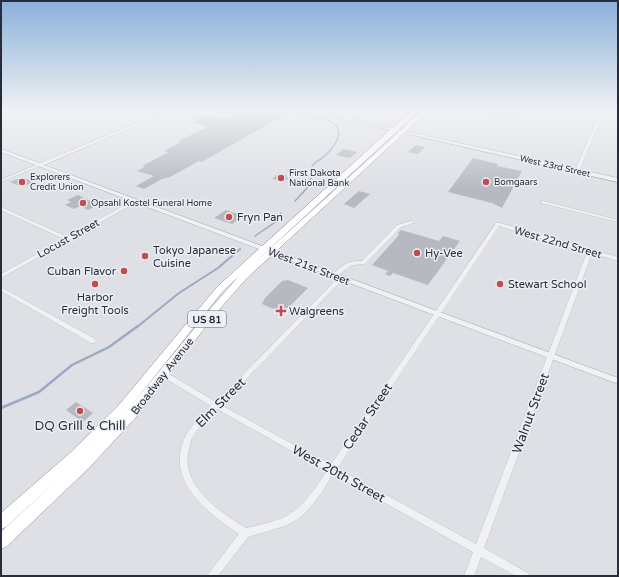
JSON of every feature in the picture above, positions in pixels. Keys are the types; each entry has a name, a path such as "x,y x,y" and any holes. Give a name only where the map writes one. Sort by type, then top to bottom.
{"highway":[{"name":"Broadway Avenue","path":"1,522 122,409 220,289 266,250 390,137"},
{"name":"Broadway Avenue","path":"1,542 113,435 164,374 225,296 266,250"}],"street":[{"path":"1,181 106,137"},
{"name":"West 23rd Street","path":"424,137 618,180"},
{"path":"577,171 592,137"},
{"name":"West 21st Street","path":"1,150 618,382"},
{"name":"Locust Street","path":"1,276 136,201"},
{"path":"543,202 618,221"},
{"path":"1,208 67,239"},
{"name":"Elm Street","path":"245,533 226,520 200,499 194,492 184,471 182,462 185,444 192,431 338,277 351,265 363,263 398,226 411,222"},
{"name":"West 22nd Street","path":"498,224 618,258"},
{"name":"Cedar Street","path":"245,533 285,522 305,507 319,489 331,469 498,224"},
{"name":"Walnut Street","path":"469,576 590,251"},
{"path":"1,289 93,341"},
{"name":"West 20th Street","path":"154,369 217,406 525,576"},
{"path":"212,576 245,533"}],"building":[{"path":"187,137 246,137 202,162 199,161 144,189 136,186 154,176 137,171 145,167 142,166 169,152 164,151 181,142 178,141"},
{"path":"416,145 425,147 418,154 408,152"},
{"path":"343,149 357,152 350,158 336,155"},
{"name":"Bomgaars","path":"473,158 498,164 497,166 522,171 502,208 492,203 448,192"},
{"name":"First Dakota National Bank","path":"279,173 286,175 288,179 283,182 272,179"},
{"name":"Explorers Credit Union","path":"22,177 34,182 22,187 10,182"},
{"path":"359,191 370,194 354,208 344,204"},
{"name":"Opsahl Kostel Funeral Home","path":"78,195 99,204 88,210 80,206 74,209 65,205 71,202 67,200"},
{"name":"Fryn Pan","path":"226,210 243,216 232,224 214,218"},
{"name":"Hy-Vee","path":"401,230 439,241 443,236 460,241 428,285 393,273 390,276 385,274 388,271 372,265 399,235 398,233"},
{"name":"Walgreens","path":"288,280 308,288 283,313 262,304 265,298 282,281"},
{"name":"DQ Grill & Chill","path":"76,402 93,413 83,422 66,410"}],"waterway":[{"path":"312,166 327,154 338,137"},
{"path":"295,201 308,187 311,177"},
{"path":"255,236 274,223 281,213"},
{"path":"137,327 179,293 218,268 240,249"},
{"path":"1,408 39,392 72,365 109,347 138,326"}],"place":[{"name":"First Dakota National Bank","path":"281,178"},
{"name":"Explorers Credit Union","path":"22,182"},
{"name":"Bomgaars","path":"486,182"},
{"name":"Opsahl Kostel Funeral Home","path":"83,203"},
{"name":"Fryn Pan","path":"229,217"},
{"name":"Hy-Vee","path":"417,253"},
{"name":"Tokyo Japanese Cuisine","path":"145,256"},
{"name":"Cuban Flavor","path":"124,271"},
{"name":"Harbor Freight Tools","path":"95,284"},
{"name":"Stewart School","path":"500,284"},
{"name":"Walgreens","path":"281,311"},
{"name":"DQ Grill & Chill","path":"80,411"}]}
